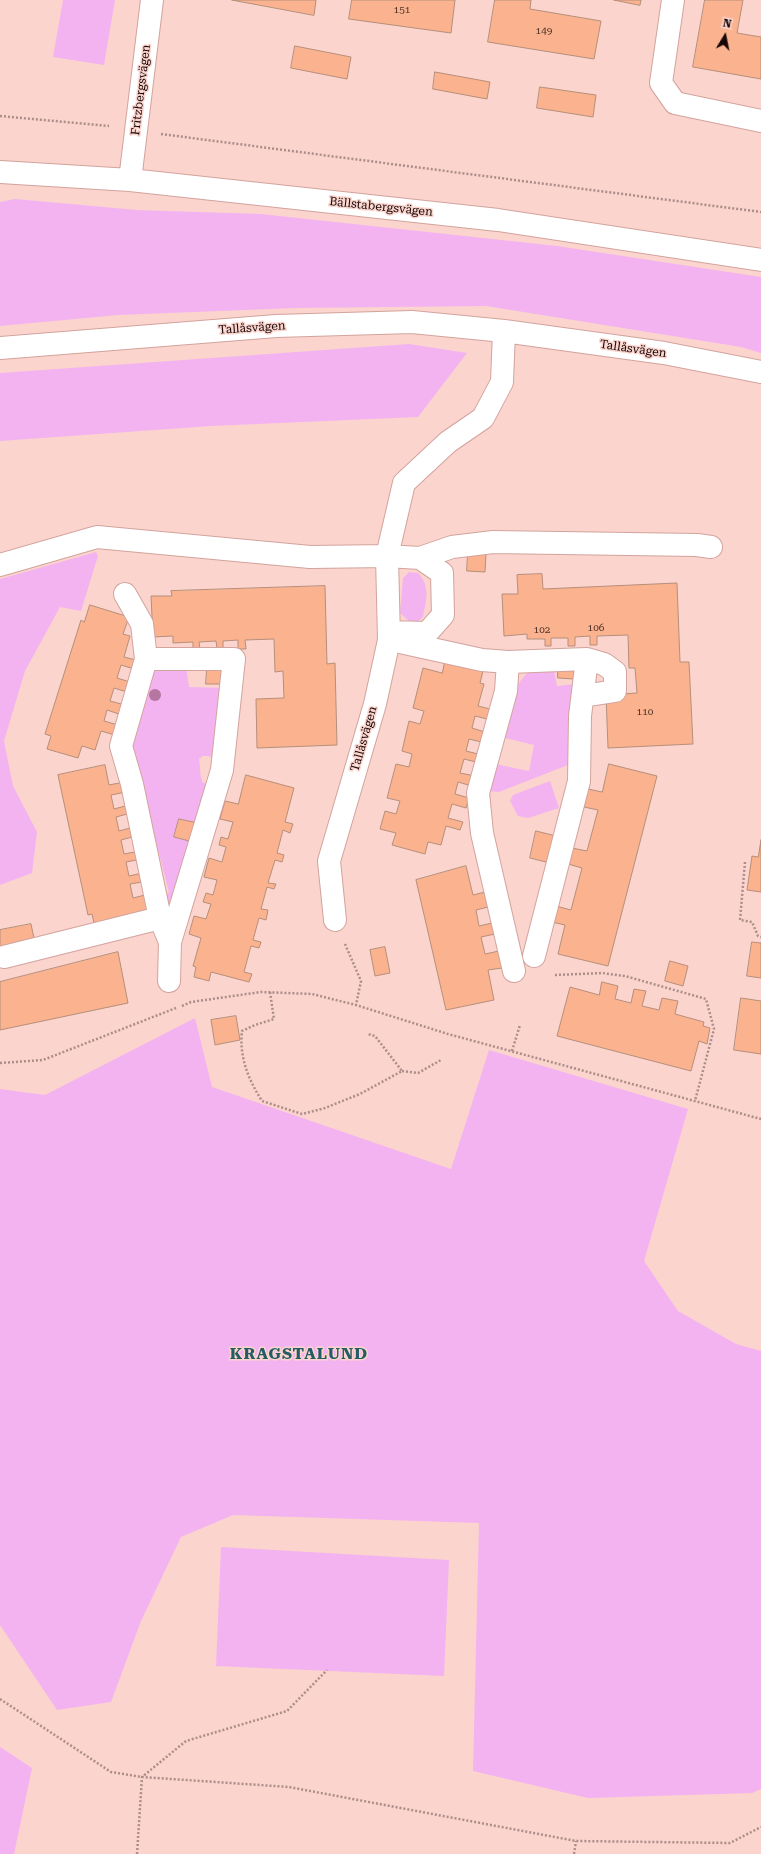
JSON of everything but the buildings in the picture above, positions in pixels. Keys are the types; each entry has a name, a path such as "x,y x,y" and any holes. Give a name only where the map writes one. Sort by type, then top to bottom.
{"street":[{"name":"Fritzbergsvägen","path":"130,180 152,0"},
{"path":"673,0 661,83 675,103 761,121"},
{"name":"Bällstabergsvägen","path":"0,172 130,180 498,220 761,260"},
{"name":"Tallåsvägen","path":"0,348 276,326 412,322 504,330 664,353 761,372"},
{"name":"Tallåsvägen","path":"335,920 329,861 374,704 389,636 387,556 404,483 448,442 483,418 502,382 504,330"},
{"path":"0,565 97,537 310,558 387,556 420,558 452,547 493,542 697,545 711,547"},
{"path":"389,636 427,633 443,615 442,573 420,558"},
{"path":"125,594 142,624 146,659 121,746 132,784 160,918 170,942"},
{"path":"389,636 482,660 508,662 587,659 604,664 615,672 615,691 583,696"},
{"path":"146,659 234,659 222,770 170,942 169,981"},
{"path":"534,956 579,781 580,716 587,659"},
{"path":"508,662 506,691 478,793 482,833 514,971"},
{"path":"4,957 160,918"}],"path":[{"path":"0,116 93,124 213,142 761,212"},
{"path":"745,862 740,920 752,922 758,936 761,937"},
{"path":"335,920 361,981 356,1005"},
{"path":"555,975 602,973 625,976 706,999 714,1029 695,1101"},
{"path":"0,1063 43,1060 191,1002 261,992 312,994 356,1005 448,1034 761,1118"},
{"path":"270,992 274,1019 242,1031 240,1045 245,1069 262,1101 302,1114 325,1108 360,1094 402,1071 418,1073 441,1060"},
{"path":"512,1051 520,1025"},
{"path":"368,1034 375,1036 402,1071"},
{"path":"137,1854 142,1776 186,1741 287,1711 326,1670"},
{"path":"0,1699 111,1772 142,1776 288,1787 576,1841 730,1843 761,1827"},
{"path":"574,1854 576,1841"}],"shaded area":[{"path":"63,0 115,0 104,65 53,57"},
{"path":"15,199 137,210 261,214 557,246 761,277 761,353 741,347 486,306 296,308 118,315 0,326 0,202"},
{"path":"409,344 467,353 418,417 211,426 0,441 0,373"},
{"path":"96,552 98,556 81,611 60,607 25,671 4,741 13,786 37,832 32,873 0,885 0,579"},
{"path":"409,572 418,573 425,583 426,588 423,617 416,623 410,622 400,613 403,578"},
{"path":"152,666 186,666 189,687 224,688 217,761 209,756 203,756 199,759 203,783 210,784 198,823 179,819 174,836 193,842 169,910 163,897 169,892 130,742"},
{"path":"553,666 557,686 575,684 573,763 499,792 487,791 495,764 529,771 534,745 501,737 514,693 523,677 531,671"},
{"path":"550,781 559,808 528,818 518,816 510,801 513,795"},
{"path":"195,1018 212,1087 451,1169 489,1050 688,1109 644,1261 678,1311 736,1344 761,1351 761,1789 752,1793 588,1798 473,1771 479,1523 233,1515 181,1537 141,1621 111,1702 57,1710 0,1625 0,1089 45,1095"},
{"path":"221,1547 449,1560 444,1676 216,1666"},
{"path":"0,1747 32,1768 14,1854 0,1854"}],"district":[{"name":"KRAGSTALUND","path":"299,1354"}]}
